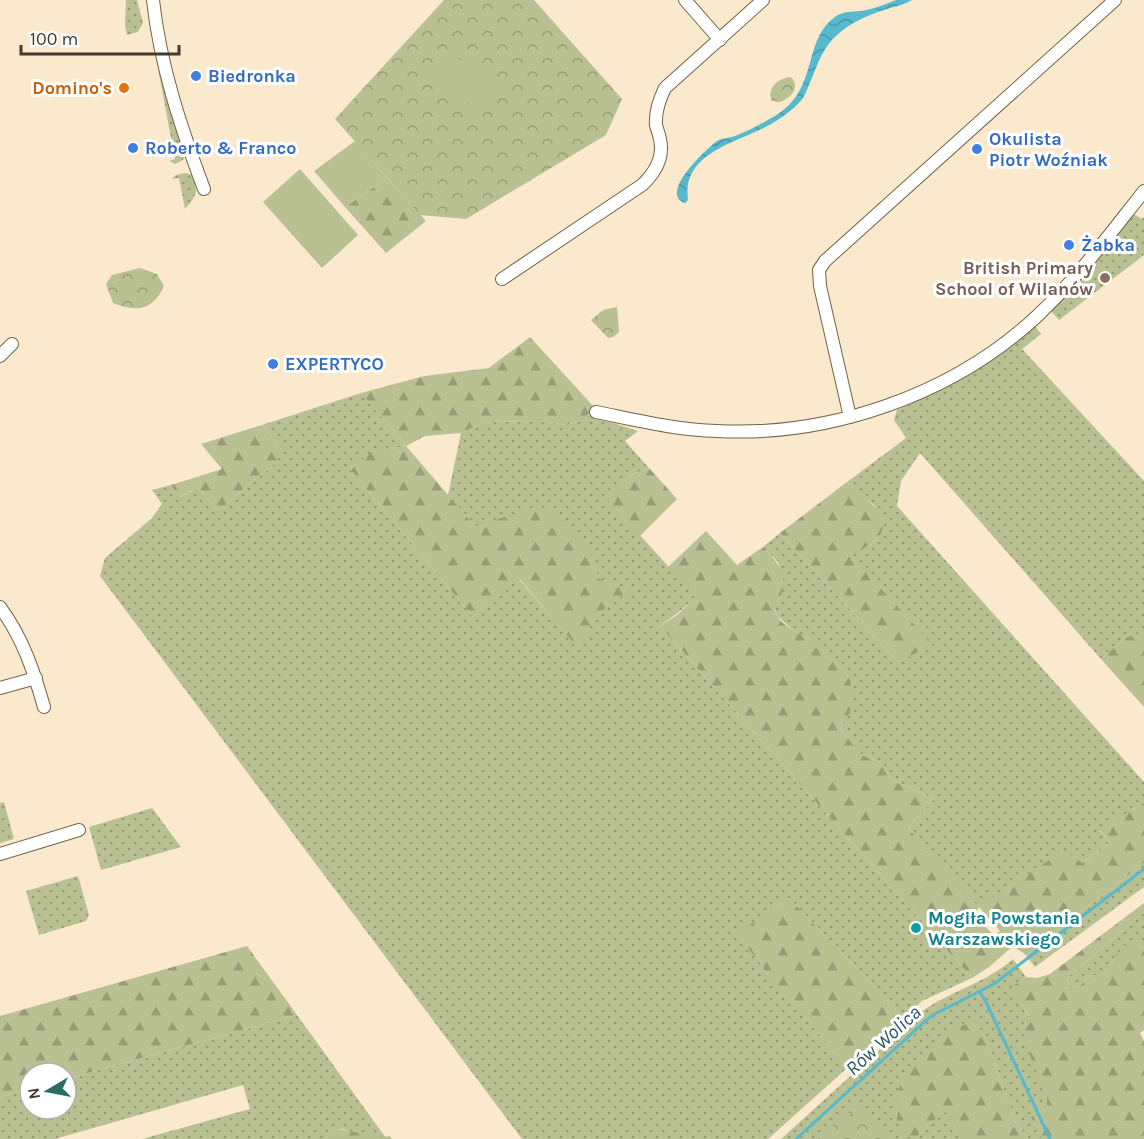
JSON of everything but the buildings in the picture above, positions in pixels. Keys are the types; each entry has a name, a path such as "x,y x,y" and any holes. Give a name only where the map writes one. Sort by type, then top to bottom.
{"street":[{"path":"145,0 156,28"},
{"path":"153,0 156,28 173,100 204,189"},
{"path":"685,0 720,39"},
{"path":"502,279 642,185 651,176 660,160 660,141 656,126 657,104 665,88 763,0"},
{"path":"850,417 820,286 819,270 825,261 1115,0"},
{"path":"596,412 647,423 717,432 751,432 850,417 906,398 951,376 1034,319 1082,269 1144,190"},
{"path":"0,356 12,344"},
{"path":"0,608 19,637 36,678 44,707"},
{"path":"0,688 36,678"},
{"path":"0,854 79,830"}],"green space":[{"path":"126,0 137,0 143,23 138,32 127,35 125,25"},
{"path":"444,0 534,0 622,99 606,135 466,219 420,215 335,119"},
{"path":"155,52 168,103 185,154 183,160 175,164 169,161 175,159"},
{"path":"448,53 501,82 485,112 432,83"},
{"path":"789,77 792,78 795,86 793,93 780,102 772,101 770,95 774,85"},
{"path":"355,141 387,178 345,207 314,171"},
{"path":"300,169 358,235 322,268 263,202"},
{"path":"185,173 192,175 196,193 185,209 179,178 172,179 176,175"},
{"path":"387,178 426,221 386,253 345,207"},
{"path":"1134,214 1142,219 1144,217 1144,255 1059,320 1051,311 1084,276"},
{"path":"140,268 157,274 164,286 160,294 149,305 143,307 129,308 113,303 106,284 112,275"},
{"path":"617,307 619,332 608,338 591,320 603,310"},
{"path":"1035,326 1041,334 1022,349 1144,481 1144,636 1127,637 1101,659 920,453 901,481 897,506 1144,782 1144,803 1100,831 1110,842 1082,863 1064,851 978,907 908,828 934,799 894,781 879,762 862,755 840,729 850,710 810,639 793,630 777,616 775,608 783,590 778,562 763,547 780,533 898,662 932,645 850,556 876,540 875,506 847,482 906,438 894,420 897,410 969,373"},
{"path":"530,337 594,407 585,419 567,425 540,421 490,422 461,433 425,436 406,446 361,393 424,376 489,368"},
{"path":"361,393 406,446 376,450 350,469 473,617 518,578 577,646 599,613 628,591 598,578 590,551 475,526 448,495 461,433 490,422 540,421 567,425 585,419 588,415 638,431 625,441 649,468 633,474 608,500 697,598 660,626 972,978 922,1001 904,1018 789,898 737,934 847,1068 768,1139 522,1139 100,576 105,558 152,518 162,504 152,490 171,485 181,497 197,487 219,511 251,482 272,467 281,449 262,425"},
{"path":"262,425 281,449 282,454 272,467 251,482 219,511 197,487 180,497 171,485 222,469 201,444"},
{"path":"406,446 475,526 514,514 552,506 590,551 598,578 629,591 599,613 577,647 519,578 473,617 350,469 376,449"},
{"path":"649,468 677,499 640,536 607,499 633,474"},
{"path":"847,482 876,508 883,525 881,533 874,541 851,556 933,645 898,662 780,533"},
{"path":"706,531 737,565 763,547 779,566 783,577 783,590 776,609 777,616 786,625 826,650 842,666 847,675 851,685 851,709 840,729 862,755 879,762 894,781 934,799 908,828 978,906 1065,850 1082,863 1110,842 1100,830 1144,803 1144,863 1026,955 1013,946 972,978 660,626 696,598 668,567","holes":["979,907 1000,931 994,936 975,915"]},
{"path":"1144,636 1144,707 1101,659 1127,637"},
{"path":"4,802 14,839 0,843 0,803"},
{"path":"152,808 181,847 101,870 89,827"},
{"path":"1144,863 1144,887 1035,967 1026,955"},
{"path":"78,876 89,915 86,921 39,935 26,891"},
{"path":"789,898 904,1018 847,1068 736,934"},
{"path":"1144,903 1144,912 1067,978 1070,987 1081,985 1087,977 1107,973 1113,959 1125,945 1137,944 1144,950 1144,1030 1140,1033 1144,1041 1144,1139 1042,1139 1031,1117 1046,1109 1047,1097 1026,1046 1022,1026 1029,1016 1012,987 1026,977 1037,978 1050,974"},
{"path":"1144,912 1144,950 1137,944 1113,959 1107,973 1087,977 1082,985 1070,987 1067,978"},
{"path":"247,946 297,1015 78,1076 78,1061 18,1061 18,1092 0,1097 0,1016"},
{"path":"1013,959 1026,977 1013,987 1029,1017 1039,1076 1047,1097 1046,1109 1032,1117 1042,1139 1029,1139 1013,1119 986,1039 975,1022 918,1059 899,1086 896,1116 917,1137 947,1110 960,1139 781,1139 921,1012 991,974"},
{"path":"297,1015 386,1138 362,1136 343,1129 333,1129 326,1135 327,1139 142,1139 250,1109 243,1085 55,1139 0,1139 0,1097 18,1092 18,1121 78,1121 78,1076"},
{"path":"975,1022 986,1039 1013,1119 1029,1139 960,1139 947,1111 931,1122 917,1137 907,1137 900,1133 896,1104 897,1093 902,1081 923,1054 938,1040 955,1029"},
{"path":"858,1103 890,1139 818,1139"},
{"path":"333,1129 383,1137 390,1136 392,1139 327,1139 326,1135"}],"water":[{"path":"896,0 912,0 866,17 840,32 824,50 807,90 798,104 766,127 705,158 695,169 689,183 688,200 685,203 678,198 677,191 680,182 711,146 719,140 735,136 760,124 789,105 805,80 818,39 835,17 844,13 874,8"}],"waterway":[{"name":"Rów Wolica","path":"796,1139 931,1016 994,984 1144,869"},
{"path":"980,992 1050,1139"}],"place":[{"name":"Biedronka","path":"196,76"},
{"name":"Domino's","path":"124,88"},
{"name":"Roberto & Franco","path":"133,148"},
{"name":"Okulista Piotr Woźniak","path":"977,149"},
{"name":"Żabka","path":"1069,245"},
{"name":"British Primary School of Wilanów","path":"1105,278"},
{"name":"EXPERTYCO","path":"273,364"},
{"name":"Mogiła Powstania Warszawskiego","path":"916,928"}]}
